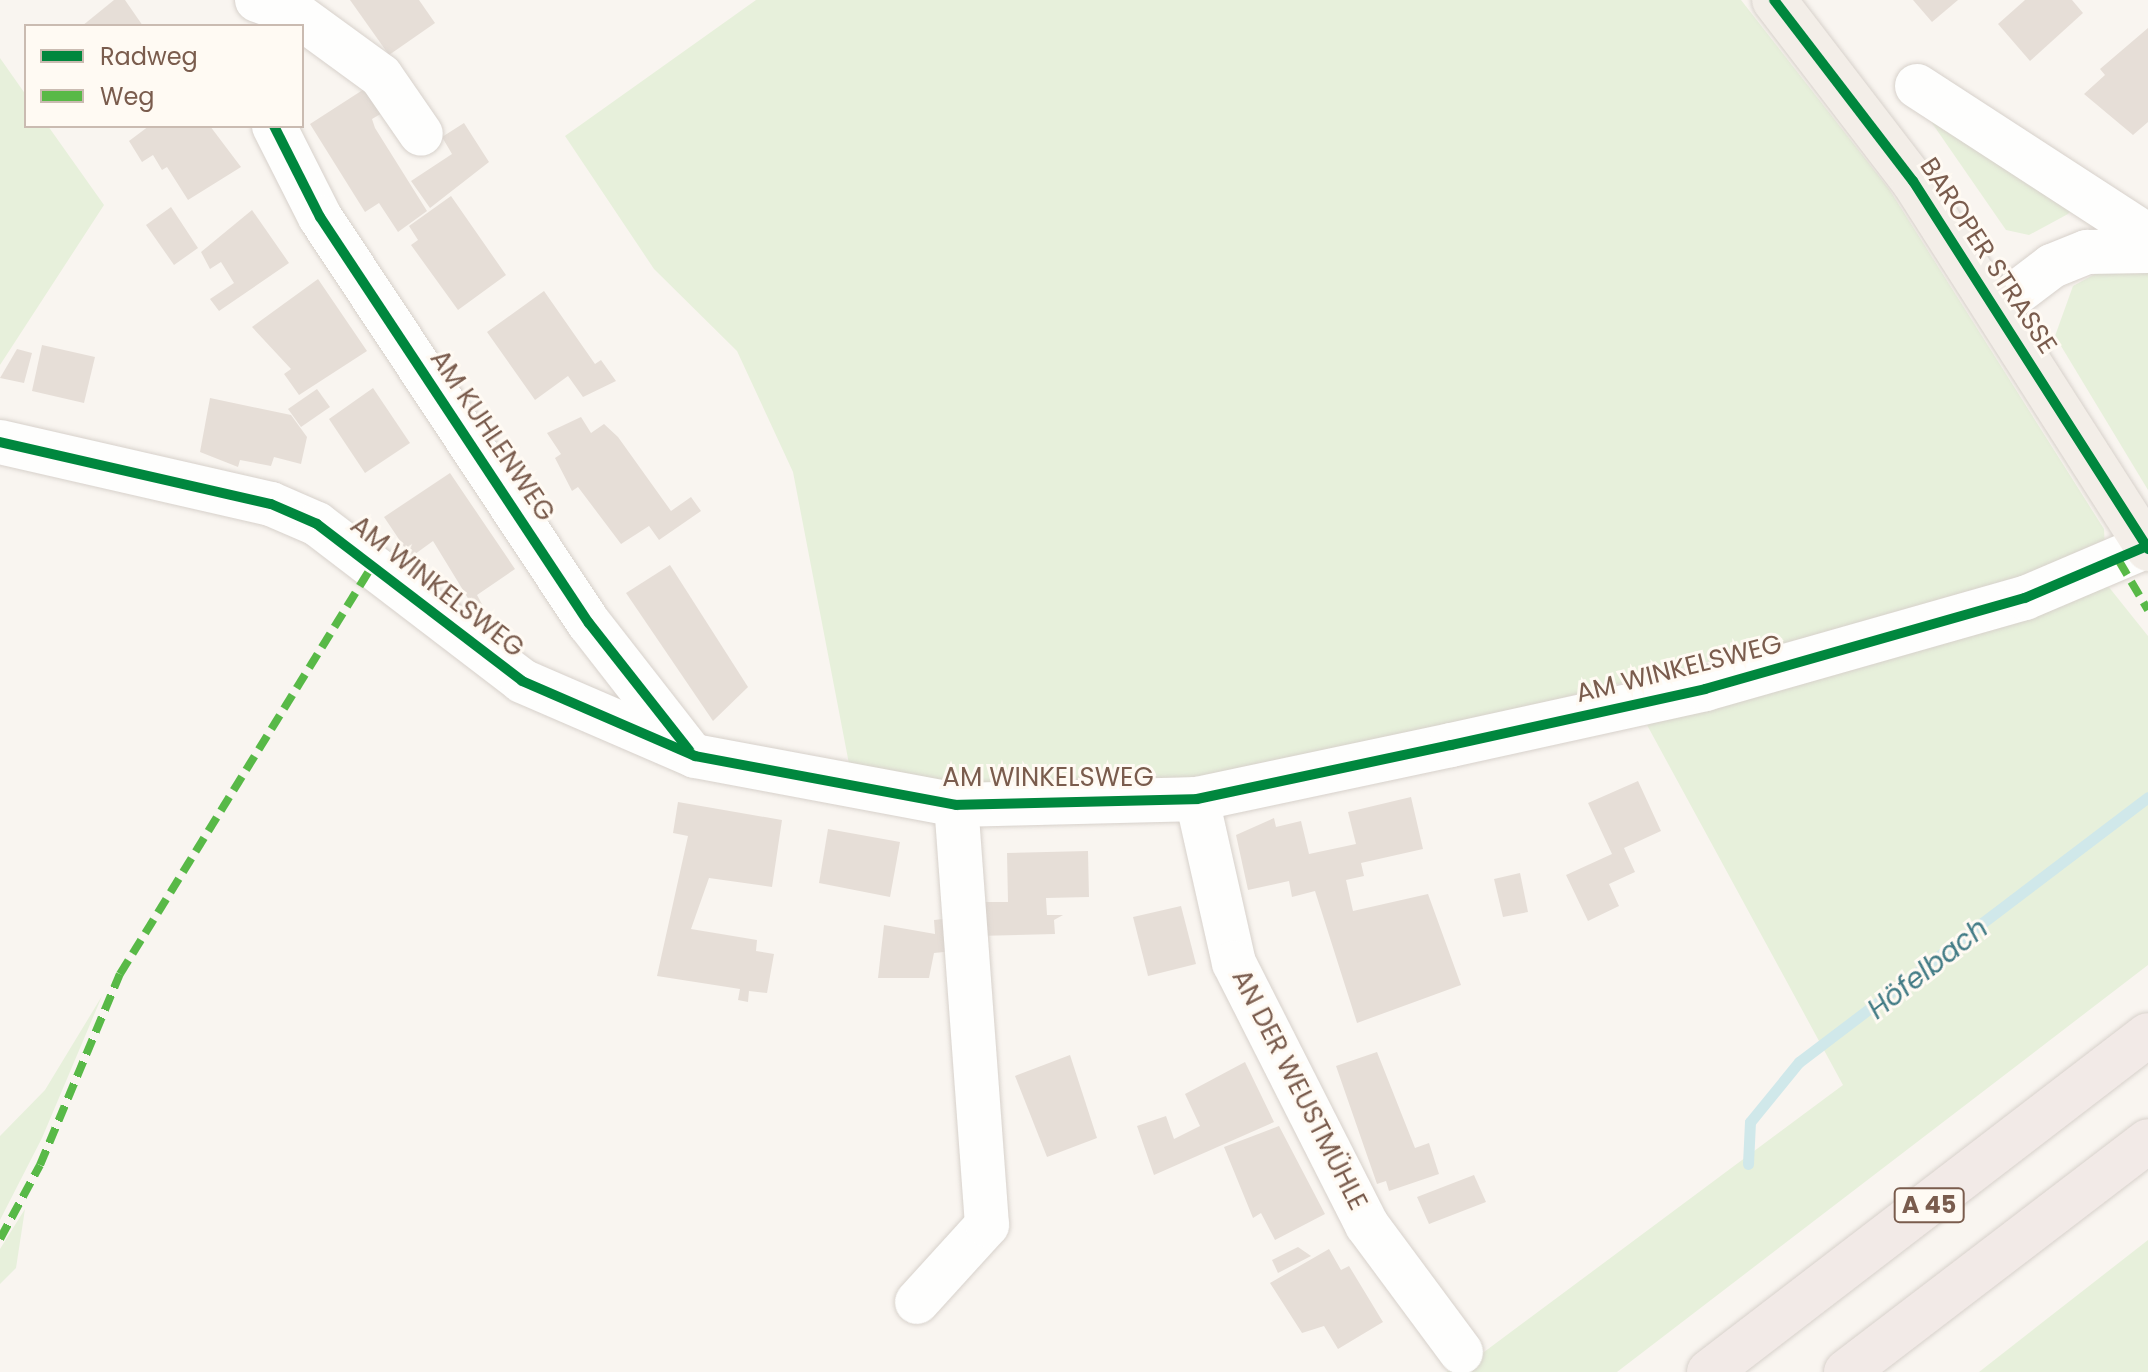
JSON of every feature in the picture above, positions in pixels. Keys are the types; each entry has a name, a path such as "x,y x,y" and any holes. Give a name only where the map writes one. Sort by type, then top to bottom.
{"highway":[{"name":"A 45","path":"1709,1372 2148,1035"},
{"path":"1846,1372 2148,1141"}],"main road":[{"name":"BAROPER STRASSE","path":"1774,0 1913,181 1998,307 2147,548"}],"street":[{"path":"239,0 246,24"},
{"path":"257,0 296,14 381,76 421,134"},
{"path":"1917,86 2148,236"},
{"name":"AM KUHLENWEG","path":"275,128 320,217 589,623 659,720 695,756"},
{"name":"BAROPER STRASSE","path":"1998,307 2052,266 2087,252 2148,251"},
{"name":"AM WINKELSWEG","path":"0,442 271,504 317,524 522,681 695,756 956,805 1197,799 1705,689 2025,598 2147,548"},
{"name":"AN DER WEUSTMÜHLE","path":"1197,799 1234,963 1367,1225 1461,1352"},
{"path":"917,1302 987,1225 956,805"}],"green space":[{"path":"756,0 1741,0 1889,189 2104,529 2105,549 2026,583 1226,781 987,786 850,769 793,472 737,351 654,269 565,136"},
{"path":"0,58 24,92 24,128 49,128 104,205 0,365"},
{"path":"1923,110 2072,209 2029,235 2006,230"},
{"path":"2108,267 2148,269 2148,490 2055,336 2073,286"},
{"path":"2108,586 2148,636 2148,965 1617,1372 1446,1372 1476,1358 1843,1085 1647,725"},
{"path":"102,996 42,1138 0,1220 0,1136 45,1090"},
{"path":"25,1209 16,1268 0,1284 0,1249"},
{"path":"2148,1240 2148,1372 1979,1372"}],"building":[{"path":"114,0 125,0 142,24 84,24"},
{"path":"350,0 419,0 435,23 389,55"},
{"path":"1913,0 1958,0 1932,22"},
{"path":"2025,0 2072,0 2083,13 2030,61 1998,24"},
{"path":"2148,28 2148,122 2133,135 2084,94 2105,75 2100,69"},
{"path":"372,84 389,109 372,119 375,128 427,211 398,232 379,203 365,212 310,124"},
{"path":"464,123 489,162 430,208 411,181 452,154 442,137"},
{"path":"146,128 212,128 241,167 188,200 167,167 162,170 153,155 142,162 129,141"},
{"path":"451,196 506,275 458,310 411,245 418,240 409,226"},
{"path":"171,207 198,248 174,265 146,225"},
{"path":"252,210 289,263 219,311 210,299 234,283 221,262 210,269 201,252"},
{"path":"318,279 367,351 299,395 284,374 291,369 252,327"},
{"path":"544,291 595,364 601,360 616,381 583,397 568,376 535,400 487,332"},
{"path":"42,345 95,357 84,403 32,391"},
{"path":"17,349 32,353 24,383 0,378"},
{"path":"373,388 410,443 365,473 329,419"},
{"path":"317,389 330,407 301,427 288,409"},
{"path":"210,398 291,415 307,437 301,464 274,457 271,466 240,460 238,467 200,452"},
{"path":"581,417 591,433 604,424 618,437 671,511 691,497 701,511 659,540 649,526 621,544 578,487 572,491 555,458 561,454 547,433"},
{"path":"450,473 515,569 477,595 484,608 477,613 433,541 411,557 384,517"},
{"path":"670,565 748,687 713,721 626,593"},
{"path":"1638,781 1661,831 1624,848 1635,872 1609,884 1619,906 1588,921 1566,875 1612,854 1588,803"},
{"path":"1411,797 1423,849 1361,863 1364,876 1346,880 1353,911 1428,894 1461,985 1357,1023 1315,891 1292,897 1289,881 1248,890 1236,835 1274,818 1276,827 1301,821 1309,854 1356,844 1348,812"},
{"path":"678,802 782,820 772,887 709,878 691,929 757,940 756,951 774,954 767,993 749,991 748,1002 738,1000 740,989 657,976 688,836 673,833"},
{"path":"828,829 900,842 890,897 819,883"},
{"path":"1088,851 1089,897 1046,898 1047,915 1063,915 1054,920 1055,934 977,936 976,902 1008,902 1007,853"},
{"path":"1520,873 1528,912 1503,917 1494,879"},
{"path":"1181,906 1196,964 1148,976 1133,917"},
{"path":"952,918 954,951 934,953 929,978 878,978 884,925 935,934 934,920"},
{"path":"1377,1052 1415,1148 1429,1143 1439,1174 1389,1191 1386,1181 1377,1184 1336,1066"},
{"path":"1070,1055 1097,1138 1047,1157 1015,1076"},
{"path":"1245,1062 1274,1122 1154,1175 1137,1126 1166,1116 1174,1139 1200,1126 1185,1094"},
{"path":"1279,1126 1325,1214 1275,1240 1261,1213 1253,1218 1224,1147"},
{"path":"1474,1175 1486,1202 1429,1224 1417,1197"},
{"path":"1298,1247 1311,1256 1278,1273 1272,1260"},
{"path":"1329,1249 1341,1270 1349,1266 1383,1322 1338,1349 1324,1326 1302,1333 1270,1283"}],"waterway":[{"name":"Höfelbach","path":"1748,1164 1750,1122 1799,1062 2148,797"}],"marked path":[{"path":"2119,561 2148,610"},
{"path":"0,1239 40,1165 120,974 374,563"}],"cycle path":[{"path":"1774,0 1913,181 2148,549"},
{"path":"275,128 320,217 589,623 689,750"},
{"path":"0,442 271,504 317,524 522,681 695,756 956,805 1197,799 1451,745 1705,689 2025,598 2147,546"}]}
